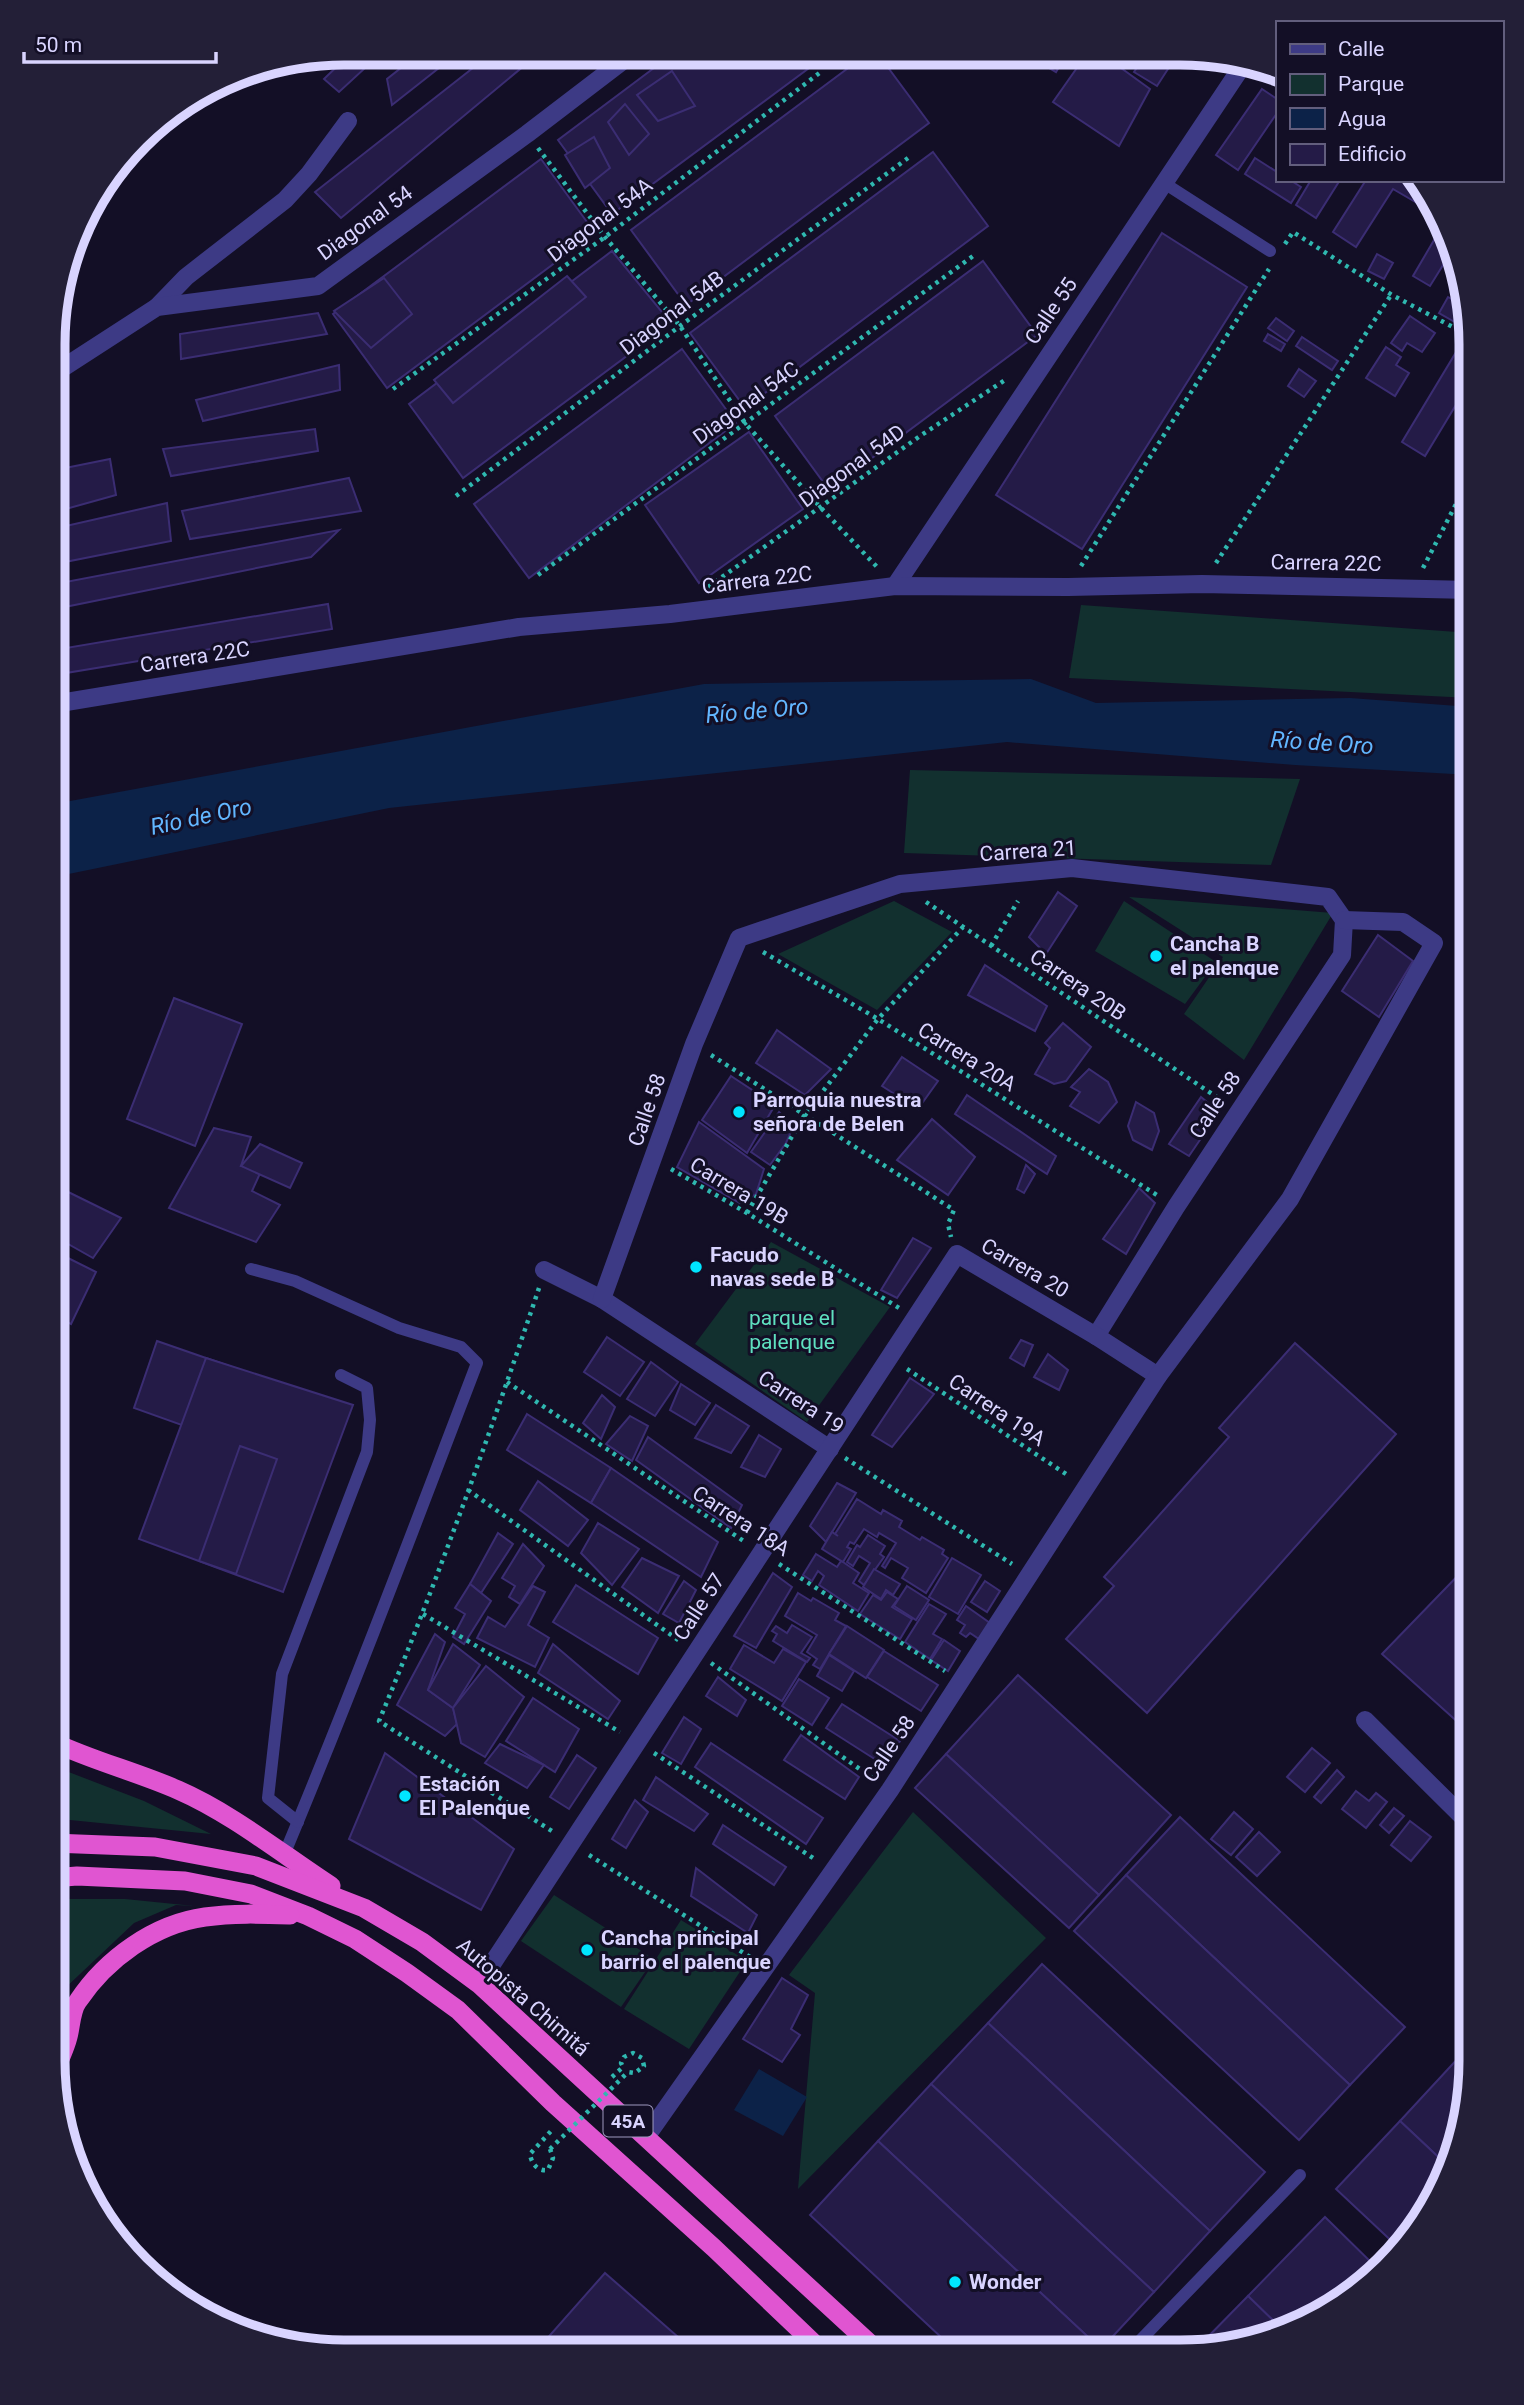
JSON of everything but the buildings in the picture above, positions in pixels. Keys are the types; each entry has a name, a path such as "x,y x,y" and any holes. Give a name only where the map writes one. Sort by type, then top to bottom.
{"highway":[{"path":"65,1748 179,1790 238,1824 365,1908"},
{"name":"Autopista Chimitá","path":"65,1843 155,1847 256,1866 365,1908 422,1942 479,1984 866,2340"},
{"name":"45A","path":"65,1877 185,1881 251,1894 308,1916 355,1939 458,2010 566,2116 714,2248 810,2340"},
{"path":"65,2045 76,2003 102,1972 131,1947 162,1929 201,1917 243,1913 308,1916"}],"street":[{"name":"Diagonal 54","path":"65,367 157,307 318,286 617,65"},
{"name":"Calle 55","path":"895,586 1239,71"},
{"path":"157,307 186,277 285,200 309,174 348,121"},
{"name":"Carrera 22C","path":"65,702 519,627 670,614 895,586 1068,587 1202,584 1459,590"},
{"name":"Carrera 21","path":"739,938 900,884 1072,868 1328,897 1344,920"},
{"name":"Calle 58","path":"646,2137 890,1790 1158,1376 1290,1199 1434,943 1403,922 1344,920 1342,955 1176,1207 1096,1336"},
{"name":"Calle 58","path":"602,1299 694,1044 739,938"},
{"name":"Carrera 20","path":"957,1254 1158,1376"},
{"name":"Calle 57","path":"479,1984 957,1254"},
{"name":"Carrera 19","path":"544,1270 602,1299 830,1449"},
{"path":"1365,1720 1459,1813"}],"lane":[{"path":"1164,183 1274,253"},
{"path":"251,1269 295,1281 399,1328 461,1347 477,1363 372,1640 284,1855"},
{"path":"298,1822 268,1798 282,1674 367,1452 370,1420 366,1388 341,1375"},
{"path":"1141,2340 1300,2175"}],"path":[{"name":"Diagonal 54A","path":"393,389 605,237 822,71"},
{"path":"527,134 605,237 680,326 745,423 821,509 895,586"},
{"name":"Diagonal 54B","path":"456,496 908,158"},
{"path":"1274,253 1293,232 1392,295 1459,330"},
{"name":"Diagonal 54C","path":"538,575 973,256"},
{"path":"1068,587 1271,266"},
{"path":"1202,584 1392,295"},
{"name":"Diagonal 54D","path":"702,591 821,509 920,436 1010,377"},
{"path":"1413,588 1459,498"},
{"name":"Carrera 20B","path":"900,884 1238,1112"},
{"path":"991,946 1018,901"},
{"path":"747,1213 804,1116 878,1019 963,927"},
{"name":"Carrera 20A","path":"739,938 878,1019 1176,1207"},
{"name":"Carrera 20","path":"694,1044 954,1210 948,1224 957,1254"},
{"name":"Carrera 19B","path":"654,1159 747,1213 915,1318"},
{"path":"544,1270 507,1382 423,1614 379,1721 765,1967"},
{"name":"Carrera 19A","path":"889,1357 1087,1488"},
{"name":"Carrera 18A","path":"507,1382 729,1533 961,1681"},
{"name":"Carrera 19","path":"830,1449 1031,1575"},
{"path":"566,2116 530,2154 531,2162 538,2168 548,2170 553,2158 550,2149 628,2072 635,2073 643,2066 642,2058 633,2053 624,2057 621,2063 623,2067 598,2092"}],"green space":[{"path":"1081,605 1459,632 1459,697 1069,678"},
{"path":"910,770 1300,779 1271,865 904,853"},
{"path":"1129,897 1333,913 1244,1060 1184,1014 1223,957"},
{"path":"894,901 952,932 877,1010 778,954"},
{"name":"Cancha B el palenque","path":"1124,901 1216,962 1185,1004 1095,951"},
{"name":"parque el palenque","path":"771,1242 890,1307 807,1422 695,1344"},
{"path":"65,1771 144,1801 211,1834 65,1820"},
{"path":"913,1812 1046,1938 798,2189 815,1993 789,1975"},
{"name":"Cancha principal barrio el palenque","path":"554,1895 654,1959 621,2007 521,1941"},
{"path":"65,1899 125,1899 194,1906 176,1905 134,1923 65,1988"},
{"path":"681,1920 747,1961 689,2049 624,2009"}],"water":[{"name":"Río de Oro","path":"1031,679 1096,703 1350,698 1459,706 1459,774 1295,765 1007,742 389,808 65,875 65,802 704,684"},
{"path":"759,2069 807,2097 783,2136 734,2110"}],"place":[{"name":"Cancha B el palenque","path":"1156,956"},
{"name":"Parroquia nuestra señora de Belen","path":"739,1112"},
{"name":"Facudo navas sede B","path":"696,1267"},
{"name":"Estación El Palenque","path":"405,1796"},
{"name":"Cancha principal barrio el palenque","path":"587,1950"},
{"name":"Wonder","path":"955,2282"}]}
